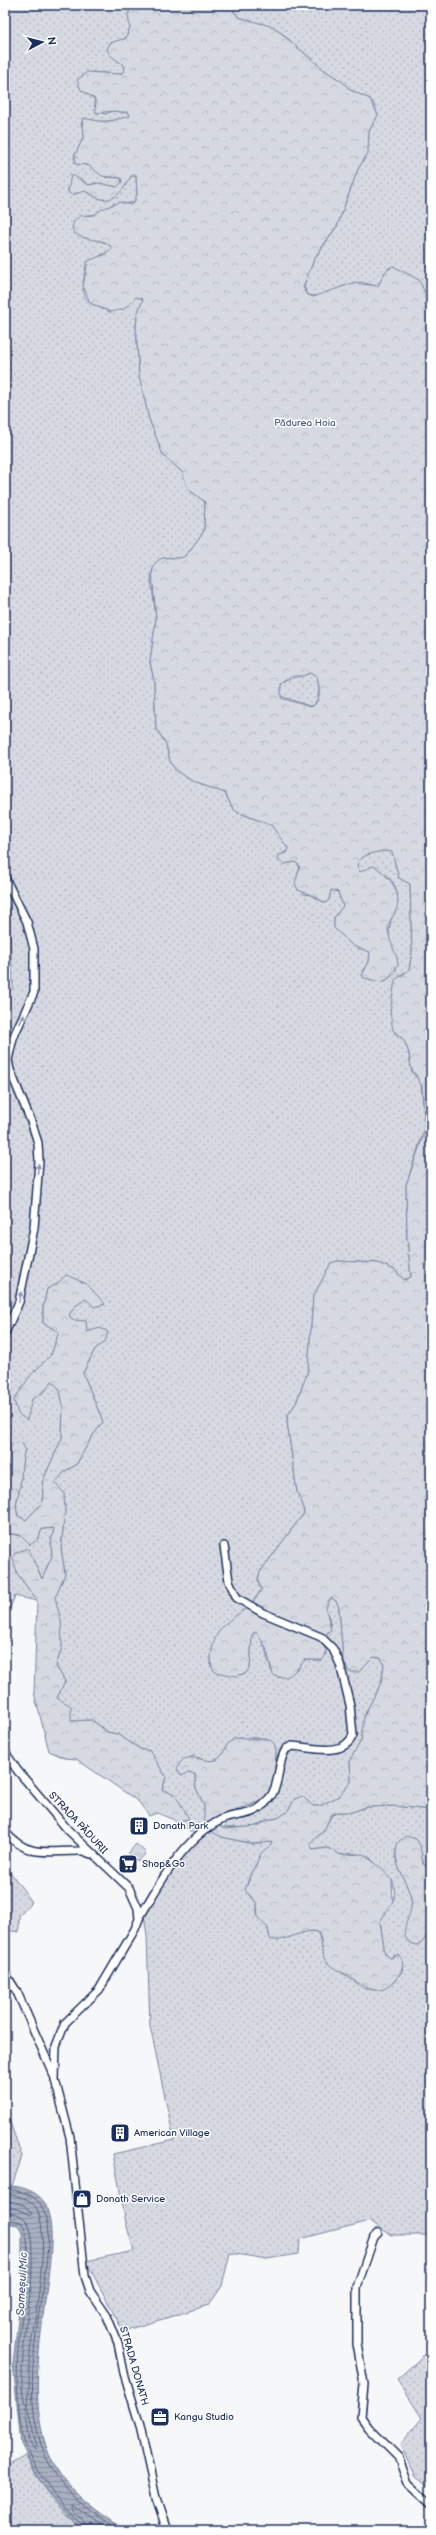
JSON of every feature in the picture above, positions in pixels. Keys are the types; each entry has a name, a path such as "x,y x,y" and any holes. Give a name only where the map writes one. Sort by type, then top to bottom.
{"street":[{"path":"5,878 28,922 34,949 34,992 13,1038 8,1060 10,1070 32,1124 38,1144 38,1161 34,1228 19,1302 5,1333"},
{"path":"138,1919 177,1860 198,1835 222,1820 250,1813 269,1799 277,1786 286,1749 292,1746 336,1748 348,1743 353,1735 350,1705 340,1664 333,1649 320,1637 263,1613 237,1598 229,1581 224,1546"},
{"name":"STRADA PĂDURII","path":"5,1752 34,1790 92,1854 129,1888 138,1904 138,1919 133,1934 99,1990"},
{"path":"5,1832 16,1844 28,1850 77,1851 92,1854"},
{"path":"5,1972 17,1992 55,2080"},
{"name":"STRADA DONATH","path":"99,1990 70,2018 61,2029 56,2046 55,2080 70,2136 85,2276 90,2291 109,2320 118,2342 124,2374 140,2426 156,2498 168,2530"},
{"path":"378,2233 374,2237 357,2287 358,2344 364,2384 360,2413 369,2428 399,2458 408,2483 431,2504"}],"green space":[{"path":"5,5 132,5 129,12 130,28 124,41 110,43 109,53 123,64 126,70 119,74 91,72 81,90 93,97 96,103 94,106 104,114 114,111 129,113 130,116 121,120 81,123 84,136 74,157 77,164 88,165 106,177 121,178 122,182 117,187 96,183 89,185 79,178 68,188 68,192 72,195 84,191 98,198 109,199 114,197 122,190 131,176 136,176 137,193 134,203 113,204 94,215 87,215 73,232 106,244 112,249 86,264 83,286 85,296 92,304 110,312 121,308 139,296 143,299 137,315 136,327 139,375 149,419 163,455 182,472 188,489 205,502 204,531 190,550 182,558 163,558 153,568 151,579 156,618 150,662 154,681 156,728 166,744 170,760 176,771 194,782 225,793 232,807 237,812 271,825 287,846 288,851 283,853 284,864 295,862 300,866 304,894 311,895 325,903 329,900 331,890 338,892 343,906 334,918 334,928 353,946 370,952 369,962 363,971 371,981 385,981 392,976 397,966 390,944 389,929 397,896 396,889 392,881 378,869 370,868 360,872 358,866 362,857 368,854 382,851 392,852 399,878 410,883 412,952 409,970 400,975 393,994 391,1015 395,1033 404,1040 408,1050 412,1072 421,1083 425,1127 406,1185 407,1237 411,1277 404,1280 395,1270 378,1263 337,1261 330,1266 313,1297 308,1371 296,1403 288,1415 287,1422 297,1492 303,1505 304,1513 260,1572 258,1580 261,1590 253,1601 221,1631 212,1651 211,1666 215,1669 232,1675 246,1673 250,1667 252,1635 256,1632 264,1644 274,1675 279,1677 286,1676 298,1669 305,1660 322,1660 325,1647 321,1639 328,1633 331,1626 326,1609 328,1601 332,1598 336,1601 339,1607 343,1659 349,1672 374,1657 381,1658 384,1665 381,1683 366,1712 361,1741 350,1760 351,1782 339,1796 320,1806 313,1806 308,1801 295,1799 287,1812 278,1818 267,1820 254,1827 222,1828 217,1823 219,1816 249,1807 260,1800 270,1789 274,1780 277,1755 267,1738 241,1738 232,1742 221,1756 213,1761 208,1761 193,1756 183,1761 185,1774 192,1772 196,1777 196,1788 204,1805 205,1824 222,1837 253,1844 272,1841 272,1845 260,1858 247,1883 247,1891 249,1895 257,1903 257,1915 268,1928 269,1935 277,1940 308,1931 318,1932 325,1960 363,1988 373,1990 384,1988 393,1983 402,1972 403,1961 397,1955 390,1958 385,1954 380,1922 382,1915 395,1895 392,1880 369,1857 352,1853 341,1855 325,1848 313,1850 310,1847 310,1843 323,1831 332,1815 338,1812 352,1812 366,1807 394,1806 431,1810 431,1870 425,1867 421,1856 396,1849 395,1856 410,1893 412,1907 405,1937 410,1943 426,1933 431,1923 431,2235 391,2235 370,2221 300,2239 299,2254 267,2259 230,2253 222,2286 209,2305 123,2331 86,2261 134,2251 126,2223 113,2154 174,2140 150,2026 147,1936 143,1907 194,1834 177,1821 188,1819 175,1794 162,1790 166,1777 150,1751 140,1749 117,1734 107,1732 92,1720 71,1721 57,1698 65,1681 56,1666 62,1647 55,1597 65,1574 61,1548 65,1510 54,1483 65,1471 76,1465 91,1438 103,1422 83,1373 95,1349 105,1342 87,1333 86,1321 73,1320 69,1315 75,1306 86,1299 104,1305 57,1284 47,1289 43,1309 43,1323 59,1332 51,1355 30,1376 32,1399 46,1390 52,1380 60,1390 63,1406 62,1438 44,1478 42,1503 26,1520 18,1516 16,1507 25,1449 5,1488 5,1366 8,1362 5,1333 5,996 13,988 5,844"},
{"name":"Pădurea Hoia","path":"132,5 234,5 234,11 238,17 274,27 324,70 343,82 350,90 370,99 378,115 369,131 368,153 358,169 337,226 315,257 303,287 306,294 313,297 353,283 378,286 385,272 393,266 419,280 425,293 426,304 431,312 431,1810 394,1806 366,1807 352,1812 338,1812 331,1815 325,1828 310,1844 313,1850 328,1848 341,1855 363,1854 383,1869 392,1880 393,1901 380,1922 385,1954 390,1958 397,1955 401,1957 402,1966 398,1976 390,1985 384,1989 378,1990 372,1990 328,1964 324,1958 321,1939 318,1932 306,1932 281,1940 270,1939 268,1928 258,1918 257,1903 245,1890 261,1853 271,1845 272,1842 253,1844 222,1837 212,1832 204,1820 204,1805 196,1788 195,1774 188,1773 182,1776 177,1770 180,1763 184,1759 194,1758 210,1761 219,1758 223,1754 229,1742 234,1739 266,1739 274,1743 276,1752 275,1767 273,1781 268,1793 256,1802 219,1816 217,1819 219,1826 225,1829 258,1826 267,1820 278,1818 287,1812 295,1799 302,1796 313,1806 320,1806 339,1796 351,1782 350,1760 361,1741 364,1716 381,1683 384,1665 381,1658 374,1657 359,1672 349,1672 343,1659 339,1607 336,1601 332,1598 328,1601 326,1609 331,1630 323,1636 321,1642 326,1650 325,1657 322,1660 305,1660 292,1674 288,1676 279,1677 273,1675 266,1647 256,1632 252,1635 250,1667 246,1673 236,1676 215,1672 212,1668 211,1656 214,1642 220,1630 228,1621 248,1607 257,1597 261,1590 258,1580 260,1572 304,1513 303,1505 297,1492 287,1422 288,1415 296,1403 308,1371 313,1297 331,1263 337,1261 378,1263 395,1270 404,1280 411,1277 407,1237 406,1185 425,1131 422,1086 411,1068 409,1053 404,1040 393,1030 390,1012 395,980 409,970 412,952 410,884 399,878 392,852 382,851 368,854 362,857 358,866 360,872 373,866 376,867 391,882 397,894 397,907 389,923 388,929 398,965 388,979 381,982 364,978 362,975 369,962 370,952 353,946 334,928 334,918 343,906 338,892 331,890 329,900 325,903 314,896 298,890 295,883 300,866 295,862 284,864 278,860 279,855 286,853 288,848 271,825 237,812 232,807 225,793 194,782 176,771 170,761 166,744 156,728 154,681 150,662 156,618 152,572 158,560 162,558 181,558 189,552 204,531 205,502 188,489 182,472 163,455 149,419 139,375 136,327 137,315 143,299 136,297 124,309 110,312 90,303 83,286 88,261 108,253 112,249 105,242 86,238 75,233 72,228 74,221 80,216 94,215 102,209 120,202 130,205 134,203 137,193 136,176 131,176 122,190 114,197 109,199 98,198 84,191 72,195 68,192 71,174 89,185 99,183 117,187 122,182 121,178 102,176 88,165 75,164 75,155 84,136 82,118 106,122 130,116 129,113 114,111 96,113 95,99 81,90 77,80 87,72 119,74 124,72 125,66 111,56 107,50 110,43 126,38 130,28 128,15","holes":["309,673 317,677 319,698 311,707 281,698 281,684 292,676 303,676"]},
{"path":"234,5 431,5 431,312 426,304 419,280 390,267 385,272 378,286 356,282 316,296 306,294 304,284 314,260 337,226 358,169 366,156 369,131 376,119 376,108 370,99 350,90 343,82 324,70 277,29 238,17 234,11"},
{"path":"311,673 317,677 319,688 318,698 314,705 309,706 280,696 281,684 293,678"},
{"path":"66,1275 87,1284 105,1304 94,1307 86,1299 75,1306 69,1315 72,1320 86,1321 87,1332 100,1328 108,1332 105,1342 95,1349 83,1373 103,1422 91,1438 76,1465 65,1471 55,1483 64,1493 65,1510 61,1548 65,1574 55,1597 61,1621 62,1647 56,1666 65,1681 57,1698 71,1706 71,1721 92,1720 107,1732 117,1734 140,1749 150,1751 166,1777 162,1790 175,1794 189,1819 177,1821 157,1813 149,1816 138,1801 76,1759 65,1758 49,1751 34,1693 37,1601 17,1573 13,1558 15,1553 28,1548 42,1579 52,1556 51,1543 54,1528 42,1529 38,1539 30,1545 20,1535 5,1533 5,1488 11,1444 22,1442 25,1449 16,1507 18,1516 26,1520 42,1503 44,1478 62,1438 63,1406 60,1390 52,1381 46,1390 32,1399 27,1420 18,1414 14,1400 30,1376 51,1355 59,1332 43,1323 43,1309 47,1289 57,1284"},
{"path":"54,1528 51,1543 52,1556 42,1579 28,1548 17,1573 37,1601 15,1596 5,1620 5,1533 38,1539 42,1529"},
{"path":"406,1836 416,1839 420,1845 423,1864 431,1870 432,1899 430,1923 423,1941 417,1945 410,1943 405,1937 405,1928 411,1909 411,1898 396,1856 398,1842"},
{"path":"136,1844 146,1853 138,1862 128,1854"},
{"path":"5,1865 32,1902 19,1916 19,1932 5,1930"},
{"path":"5,2108 22,2156 12,2186 5,2186"},
{"path":"431,2349 431,2485 429,2486 416,2476 400,2445 422,2418 397,2379"},
{"path":"26,2455 37,2476 50,2495 81,2530 5,2530 5,2467"}],"water":[{"name":"Someșul Mic","path":"5,2186 23,2188 39,2196 46,2206 51,2227 51,2249 39,2350 37,2389 41,2427 46,2446 59,2473 68,2485 89,2505 125,2530 81,2530 41,2483 21,2444 13,2363 22,2285 22,2233 18,2225 5,2223"}],"place":[{"name":"Donath Park","path":"139,1826"},
{"name":"Shop&Go","path":"128,1864"},
{"name":"American Village","path":"120,2133"},
{"name":"Donath Service","path":"82,2199"},
{"name":"Kangu Studio","path":"160,2417"}]}
